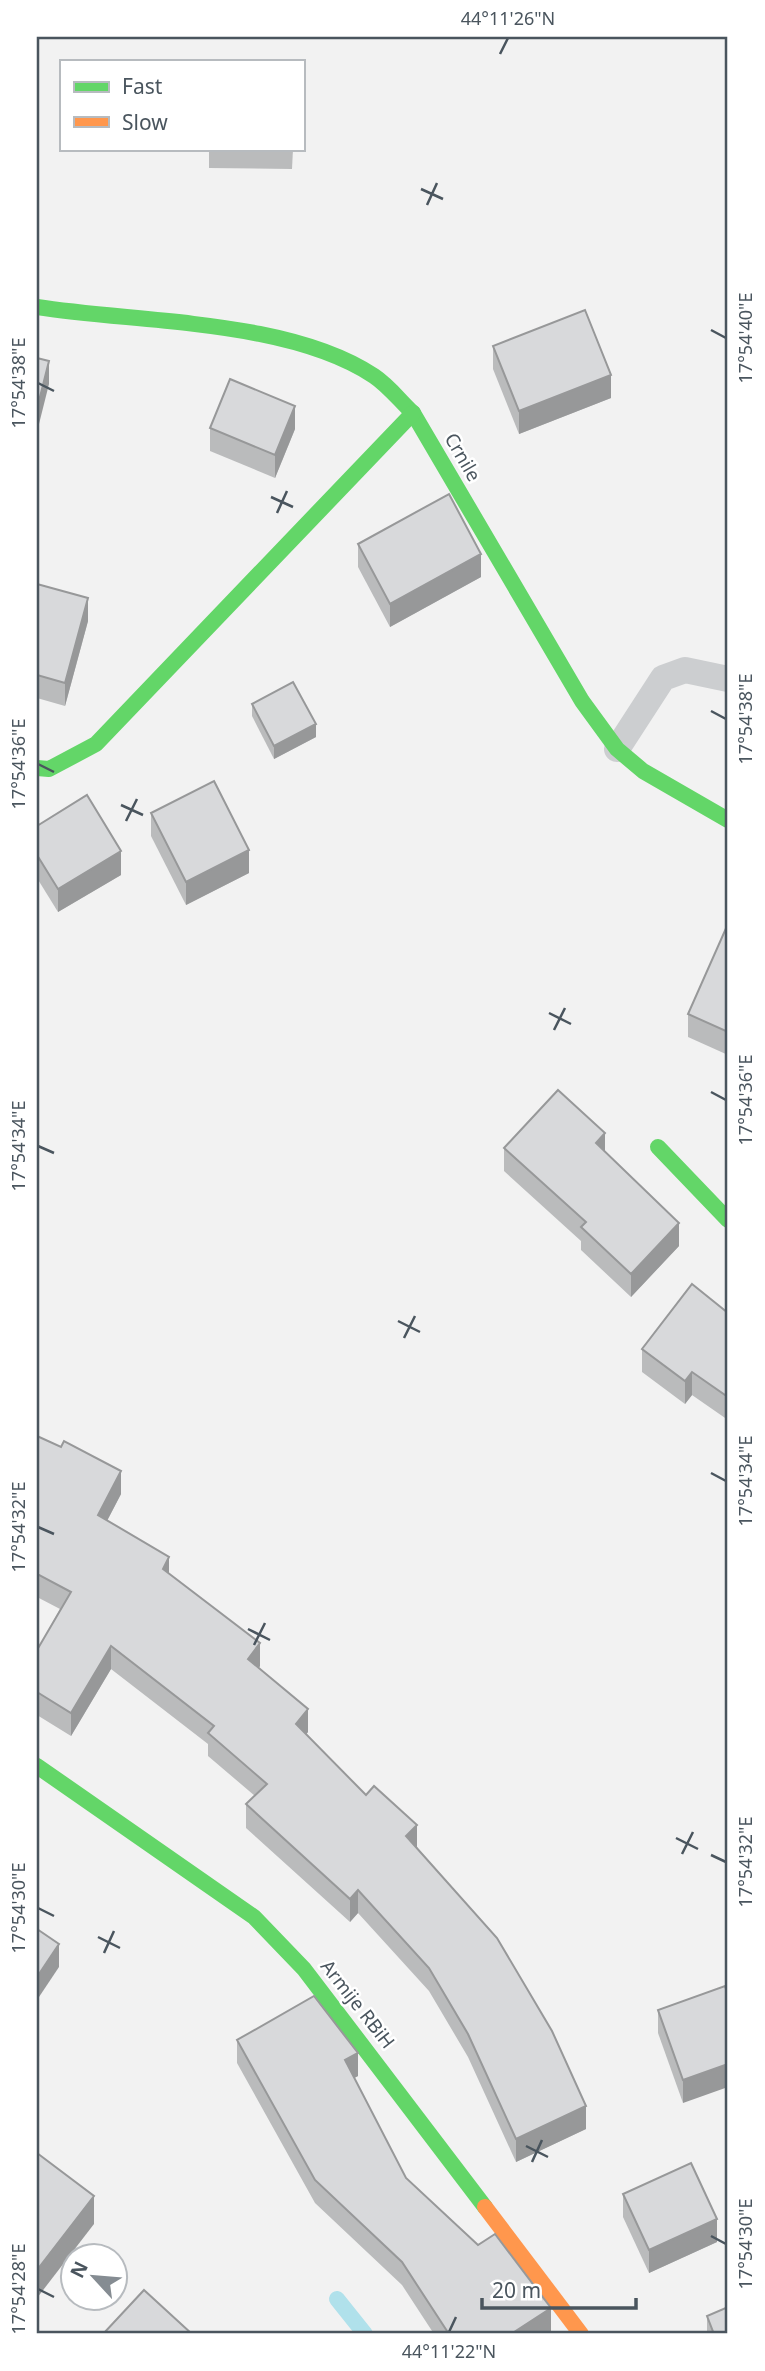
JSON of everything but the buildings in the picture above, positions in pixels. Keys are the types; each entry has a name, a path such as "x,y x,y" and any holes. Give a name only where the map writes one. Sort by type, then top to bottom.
{"street":[{"name":"Crnile","path":"37,307 222,331 315,348 373,376 413,413 582,701 617,749 643,771 728,820"},
{"path":"37,768 49,769 96,744 413,413"},
{"path":"658,1147 728,1220"},
{"name":"Armije RBiH","path":"37,1766 254,1917 304,1969 581,2334"}],"lane":[{"path":"617,749 663,678 685,670 728,680"}],"waterway":[{"path":"337,2299 365,2334"}],"traffic: fast":[{"path":"37,307 256,333 299,343 339,357 374,376 413,413 582,701 617,749 643,771 728,820"},
{"path":"37,768 49,769 96,744 413,413"},
{"path":"658,1147 728,1220"},
{"path":"37,1766 254,1917 304,1969 485,2207"}],"traffic: slow":[{"path":"485,2207 581,2334"}]}
